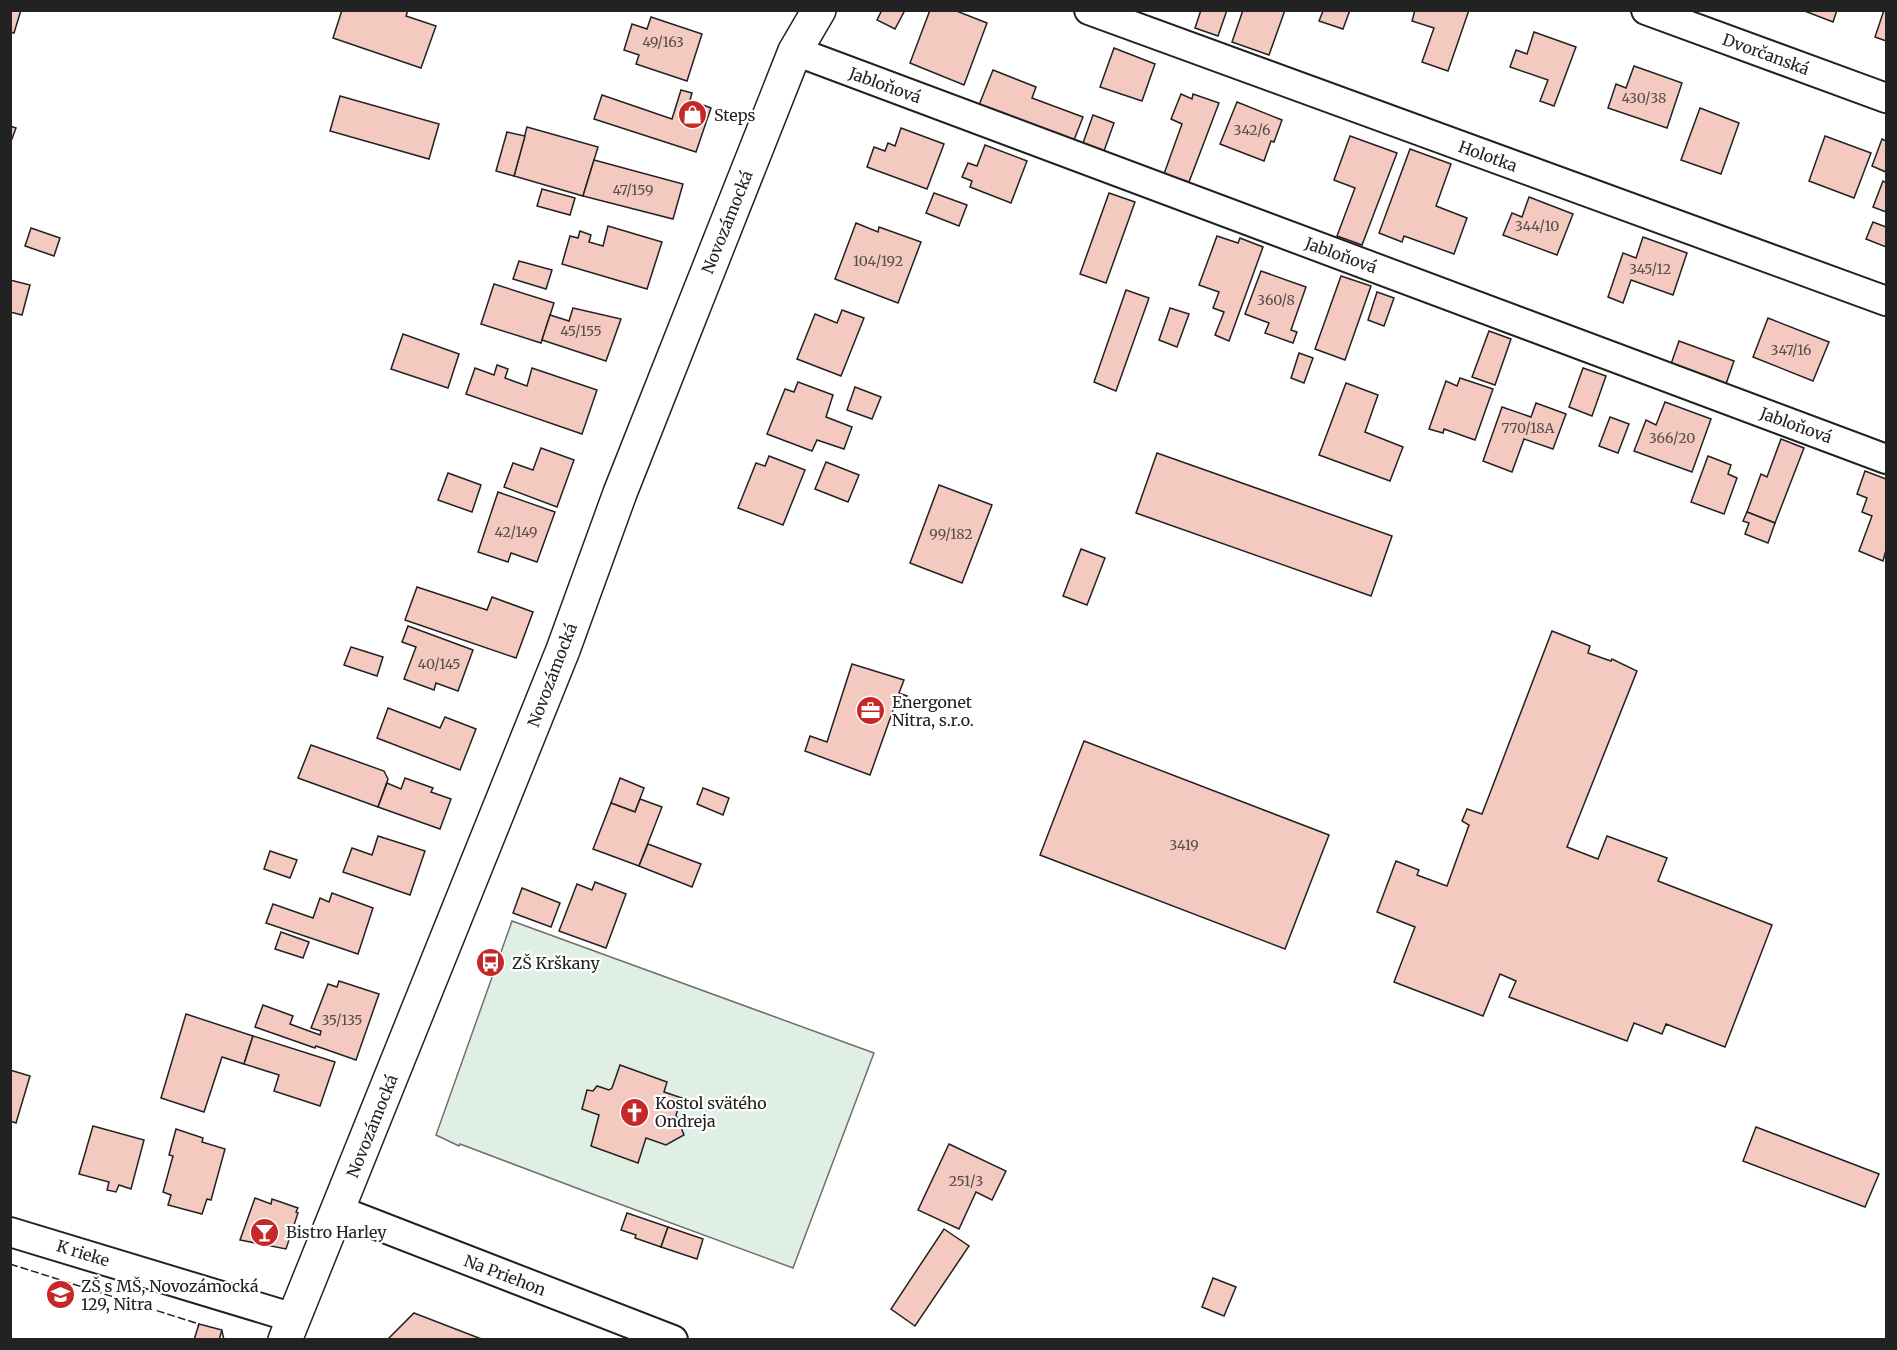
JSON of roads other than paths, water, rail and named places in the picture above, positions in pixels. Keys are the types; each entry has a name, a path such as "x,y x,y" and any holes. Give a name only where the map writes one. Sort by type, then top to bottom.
{"main road":[{"name":"Novozámocká","path":"289,1329 563,650 620,493 795,51 819,10"}],"street":[{"name":"Holotka","path":"1089,10 1887,301"},
{"name":"Dvorčanská","path":"1646,10 1887,98"},
{"name":"Jabloňová","path":"795,51 1887,459"},
{"name":"Na Priehon","path":"338,1210 673,1340"},
{"name":"K rieke","path":"10,1232 289,1329"}],"place":[{"name":"Steps","path":"693,115"},
{"name":"Energonet Nitra, s.r.o.","path":"871,711"},
{"name":"ZŠ Krškany","path":"491,963"},
{"name":"Kostol svätého Ondreja","path":"634,1112"},
{"name":"Bistro Harley","path":"265,1232"},
{"name":"ZŠ s MŠ, Novozámocká 129, Nitra","path":"60,1295"}]}
